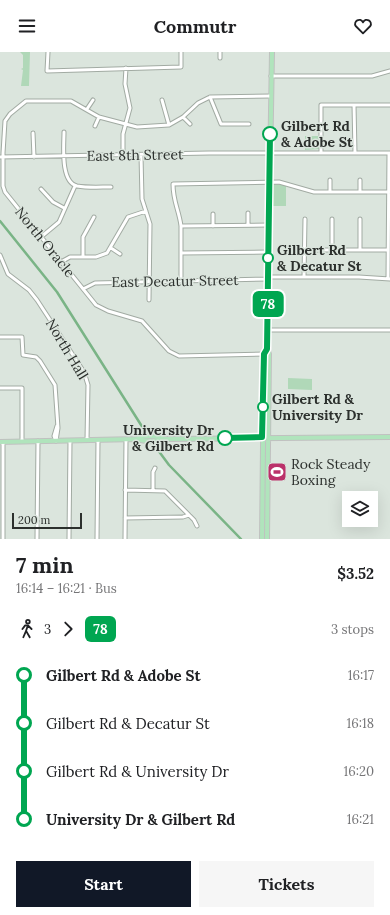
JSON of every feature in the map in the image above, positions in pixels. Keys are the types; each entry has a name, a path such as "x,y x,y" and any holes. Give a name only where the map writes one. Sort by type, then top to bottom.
{"main road":[{"path":"267,539 269,479 269,354 267,349 267,330 272,52"},
{"path":"262,539 264,354 267,349"},
{"path":"264,374 267,388 269,389"},
{"path":"264,390 266,391 269,405"},
{"path":"2,442 262,437 390,437"},
{"path":"263,479 269,479"},
{"path":"263,515 268,515"}],"street":[{"path":"48,52 48,71 181,67 181,52"},
{"path":"220,52 220,58"},
{"path":"123,155 123,134 130,108 125,84 126,68"},
{"path":"271,76 372,76 390,71"},
{"path":"93,100 87,109 99,117 137,127 169,125 183,117 198,103 210,97 271,96"},
{"path":"210,97 220,124 249,124"},
{"path":"194,99 198,103"},
{"name":"North Oracle","path":"87,109 77,103 65,100 26,101 5,120 1,157 3,186 5,192 100,309 142,321 169,351 179,356 264,354"},
{"path":"162,100 169,125"},
{"path":"321,153 321,105 390,104"},
{"path":"354,105 354,153"},
{"path":"95,126 99,117"},
{"path":"183,117 190,124"},
{"path":"33,132 34,157"},
{"path":"64,132 65,172 68,180 75,186 111,187"},
{"name":"East 8th Street","path":"1,157 270,153 390,153"},
{"path":"389,279 388,250 390,153"},
{"path":"141,155 142,199 150,224 149,300"},
{"path":"330,180 330,192"},
{"path":"360,180 360,192"},
{"path":"181,280 181,226 180,218 174,203 173,184 269,182 287,183 312,192 389,192"},
{"path":"41,237 54,228 59,222 75,186"},
{"path":"41,189 53,202 64,208"},
{"path":"61,262 66,258 102,255 111,248 128,217 146,211"},
{"path":"248,213 248,225"},
{"path":"213,214 213,226"},
{"path":"83,257 83,237 94,216"},
{"path":"304,277 305,219"},
{"path":"332,219 332,250"},
{"path":"360,219 360,250"},
{"path":"181,226 269,225"},
{"path":"111,248 120,254"},
{"path":"304,250 388,250"},
{"path":"181,253 268,252"},
{"name":"North Hall","path":"0,255 8,274 28,290 37,300 84,372 88,385 87,440"},
{"path":"4,278 8,274"},
{"name":"East Decatur Street","path":"83,289 95,283 149,281 304,277 389,279"},
{"path":"267,330 390,330"},
{"path":"0,337 22,337 23,355 36,357 55,384 57,394 57,426 54,436 56,441"},
{"path":"264,354 269,354"},
{"path":"0,388 22,388 22,441"},
{"path":"97,539 98,440"},
{"path":"125,539 126,440"},
{"path":"37,539 38,441"},
{"path":"69,539 70,441"},
{"path":"2,442 3,539"},
{"path":"152,490 153,472 155,468"},
{"path":"125,490 165,491 189,515 197,526"},
{"path":"125,518 183,517 189,515"}],"green space":[{"path":"20,52 30,52 29,86 21,86 23,55"},
{"path":"305,136 319,136 319,149 305,150"},
{"path":"273,184 286,185 286,206 273,206"},
{"path":"288,378 312,379 312,390 288,389"}],"waterway":[{"path":"0,221 57,292 148,436"},
{"path":"152,442 169,465 241,539"}],"bus line":[{"name":"78","path":"225,438 262,437 264,354 267,349 270,134"}],"place":[{"name":"Gilbert Rd & Adobe St","path":"270,134"},
{"name":"Gilbert Rd & Decatur St","path":"268,258"},
{"name":"Gilbert Rd & University Dr","path":"263,407"},
{"name":"University Dr & Gilbert Rd","path":"225,438"},
{"name":"Rock Steady Boxing","path":"277,472"}]}
